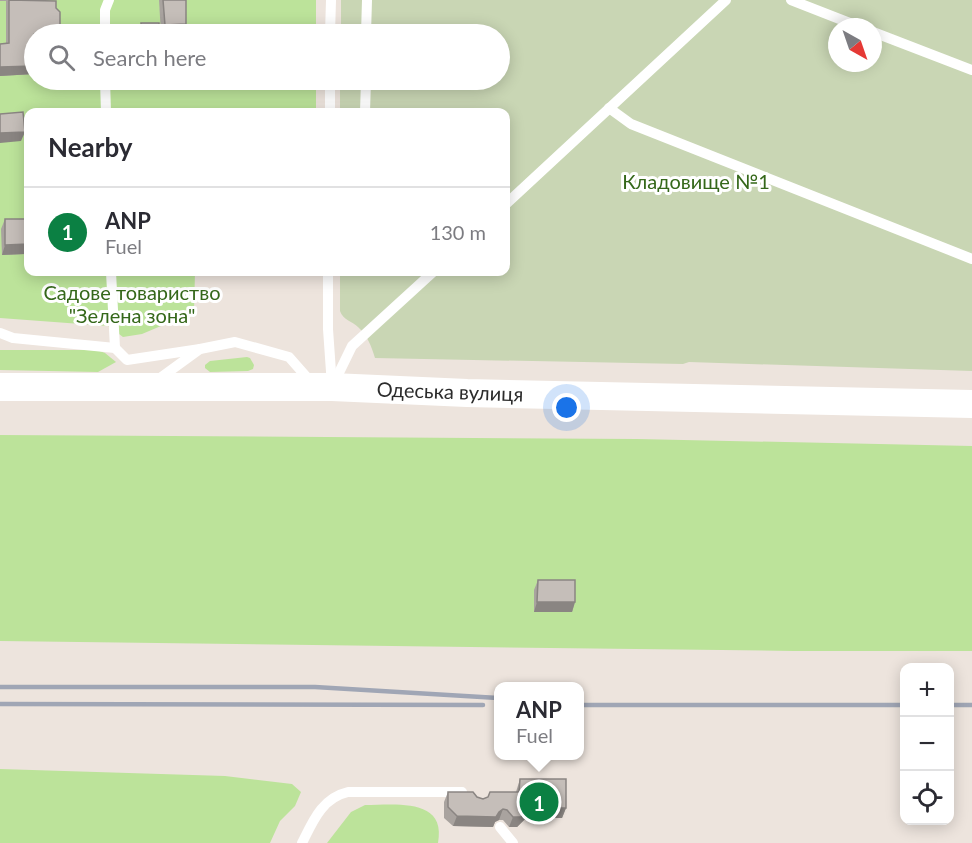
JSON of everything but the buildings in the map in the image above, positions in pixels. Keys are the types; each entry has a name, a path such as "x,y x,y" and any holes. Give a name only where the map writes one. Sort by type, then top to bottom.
{"main road":[{"name":"Одеська вулиця","path":"0,387 324,387 467,393 972,404"}],"lane":[{"path":"105,24 105,10 109,0"},
{"path":"330,24 331,0"},
{"path":"366,24 367,0"},
{"path":"510,200 726,0"},
{"path":"791,0 837,18"},
{"path":"882,35 972,70"},
{"path":"105,90 106,108"},
{"path":"330,90 330,108"},
{"path":"365,108 366,90"},
{"path":"609,108 631,124 972,259"},
{"path":"111,276 115,348"},
{"path":"324,387 328,329 328,276"},
{"path":"324,387 352,346 428,276"},
{"path":"0,333 14,338 115,348 127,360 235,342 289,357 324,387"},
{"path":"148,387 200,349"},
{"path":"302,843 318,812 332,798 340,794 348,792 468,792 473,795"},
{"path":"500,827 513,843"}],"green space":[{"name":"Садове товариство \"Зелена зона\"","path":"0,0 316,0 316,24 24,24 24,90 316,90 316,108 24,108 24,276 195,276 194,312 142,334 123,337 108,326 0,318"},
{"name":"Кладовище №1","path":"341,0 972,0 972,371 689,362 683,364 375,358 364,334 340,311 340,276 510,276 510,108 340,108 340,90 510,90 510,24 341,24"},
{"path":"0,350 97,350 116,362 98,372 0,370"},
{"path":"247,357 254,365 253,369 248,371 210,372 205,368 210,361"},
{"path":"0,435 637,439 972,446 972,651 794,651 0,641"},
{"path":"0,769 225,776 292,784 301,792 295,806 280,821 270,843 0,843"},
{"path":"365,805 403,805 427,811 439,828 438,843 327,843 351,812"}],"railway":[{"path":"0,687 315,687 494,698"},
{"path":"0,704 483,705"},
{"path":"584,705 900,705"},
{"path":"954,705 972,705"}],"place":[{"name":"ANP","path":"539,802"}]}
